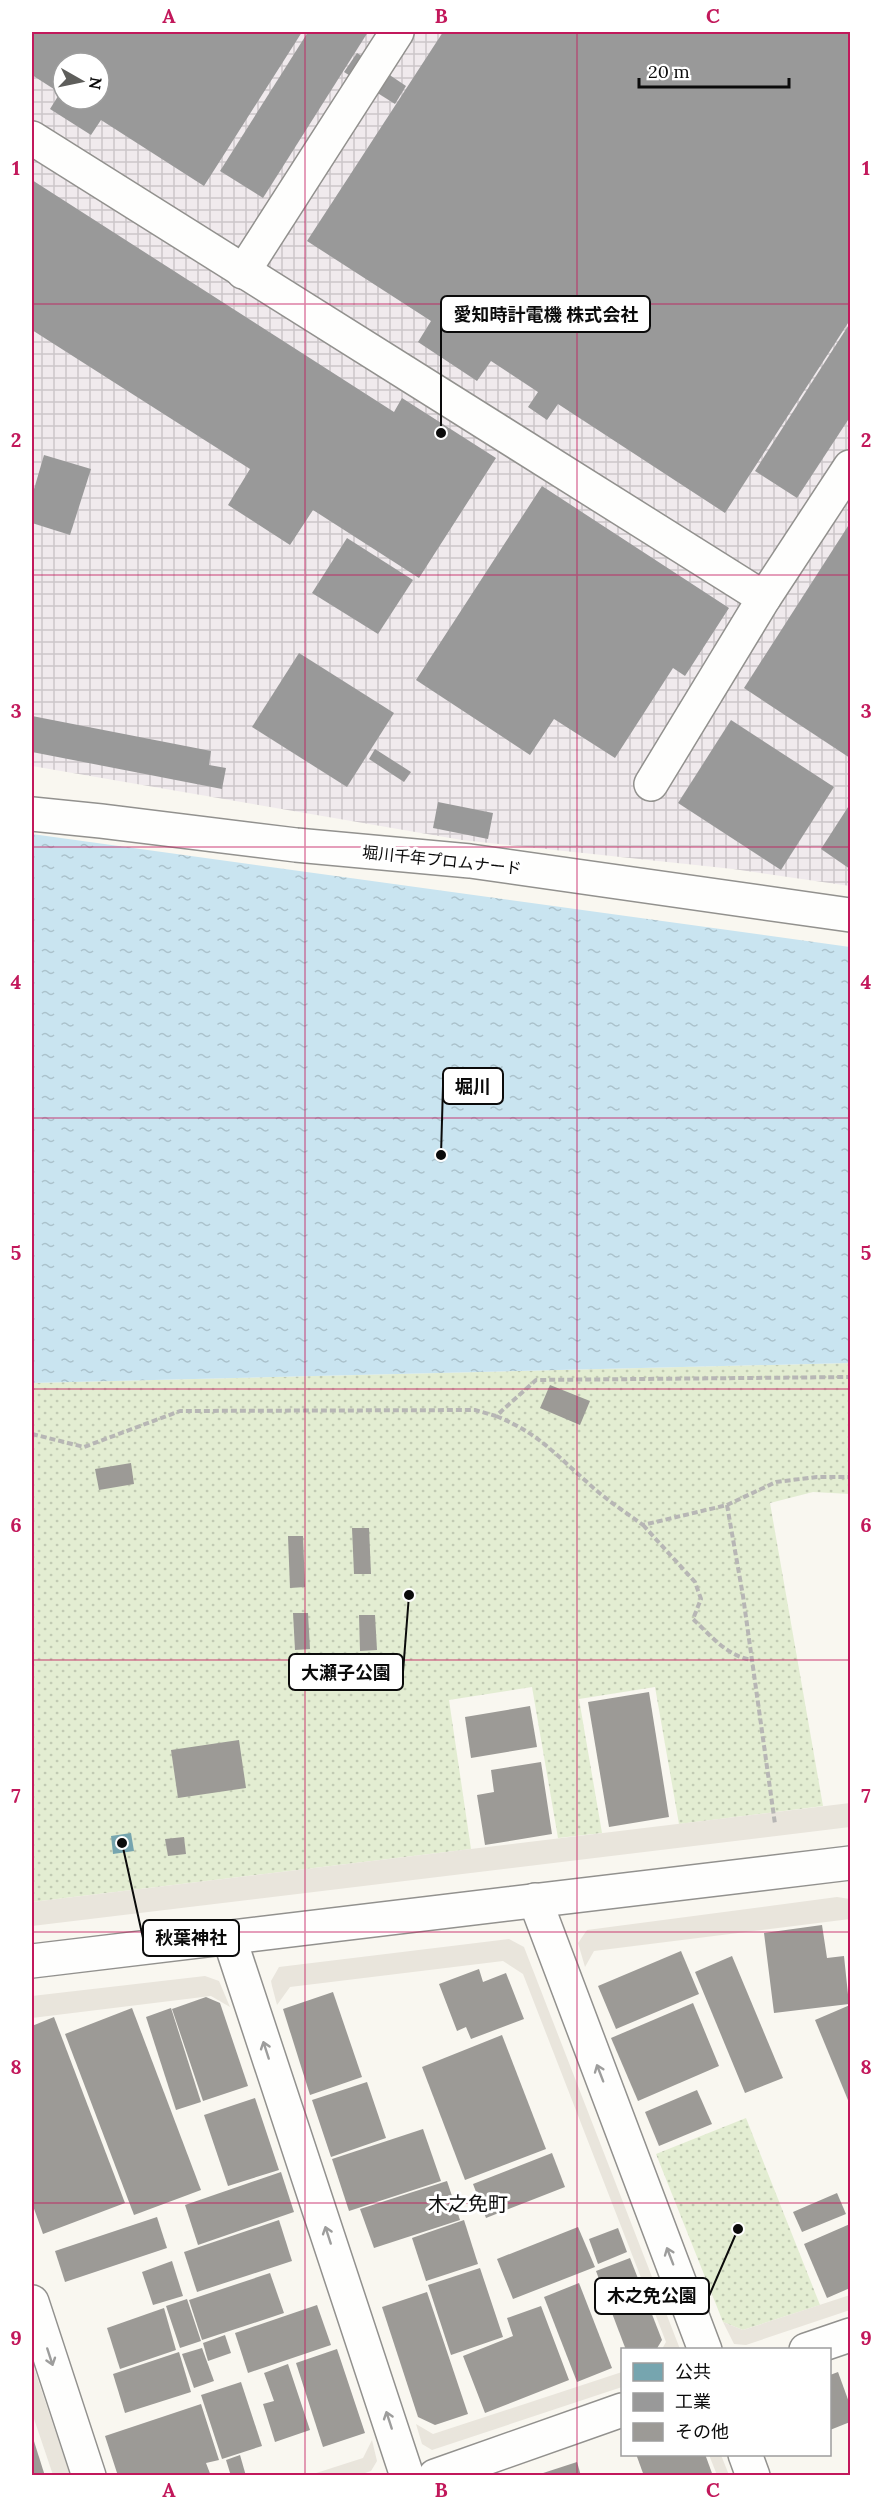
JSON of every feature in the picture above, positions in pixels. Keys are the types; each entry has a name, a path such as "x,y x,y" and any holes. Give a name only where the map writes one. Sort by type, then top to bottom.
{"street":[{"path":"243,272 397,32"},
{"path":"32,138 764,598"},
{"path":"651,784 764,598 850,467"},
{"name":"堀川千年プロムナード","path":"32,814 296,845 470,861 850,915"},
{"path":"32,1961 850,1863"},
{"path":"535,1900 705,2348"},
{"path":"229,1937 407,2475"},
{"path":"32,2302 89,2475"},
{"path":"809,2348 850,2335"},
{"path":"435,2475 621,2410"},
{"path":"746,2456 753,2475"}],"path":[{"path":"496,1416 536,1380 850,1377"},
{"path":"32,1434 84,1447 180,1411 475,1410 496,1416 521,1426 549,1445 589,1484 643,1525 695,1582 701,1599 693,1619 719,1644 738,1658 752,1660"},
{"path":"643,1525 727,1505 776,1482 850,1477"},
{"path":"727,1505 775,1824"}],"shaded area":[{"path":"32,32 850,32 850,886 733,869 462,840 32,766"},
{"path":"850,1803 850,1827 32,1926 32,1902"},
{"path":"837,1897 850,1899 850,1919 594,1951 585,1967 578,1943 587,1930"},
{"path":"509,1939 524,1947 680,2348 663,2348 666,2342 523,1974 503,1961 290,1987 277,2005 271,1981 279,1967"},
{"path":"205,1976 219,1981 230,2007 211,1996 32,2018 32,1996"},
{"path":"850,2295 850,2310 746,2345 734,2344 723,2322 743,2330"},
{"path":"32,2362 70,2475 53,2475 32,2413"},
{"path":"621,2372 621,2387 432,2450 422,2444 416,2424 433,2434"},
{"path":"372,2440 377,2461 371,2471 359,2475 310,2475 363,2458"},
{"path":"709,2456 721,2456 729,2475 717,2475"}],"green space":[{"path":"850,1363 850,1494 813,1492 770,1503 823,1806 679,1824 655,1687 579,1699 602,1833 558,1838 532,1687 449,1700 471,1849 32,1902 32,1383"},
{"path":"746,2118 820,2305 743,2330 723,2322 656,2154"}],"water":[{"path":"32,834 850,947 850,1363 32,1383"}],"building: 公共":[{"path":"131,1833 134,1851 113,1854 111,1836"}],"building: 工業":[{"path":"32,32 302,32 204,186 101,120 91,135 53,111 111,111 111,51 51,51 51,87 32,75"},
{"path":"308,32 368,32 263,198 220,171"},
{"path":"443,32 850,32 850,320 725,513 558,404 547,420 528,407 538,392 491,361 477,381 418,342 431,321 307,241"},
{"path":"357,53 406,86 395,104 344,72"},
{"path":"32,180 394,412 402,398 496,458 419,578 313,510 290,545 228,505 250,469 32,330"},
{"path":"850,323 850,417 797,498 755,471"},
{"path":"44,455 91,469 70,535 32,523 32,496"},
{"path":"542,486 729,608 685,676 673,668 615,758 554,719 530,755 416,680"},
{"path":"850,523 850,758 744,688"},
{"path":"347,538 413,580 378,634 312,593"},
{"path":"299,653 394,713 347,787 252,727"},
{"path":"32,716 211,751 209,765 226,768 222,789 32,752"},
{"path":"731,720 834,787 781,870 678,803"},
{"path":"375,749 411,772 404,782 369,759"},
{"path":"438,802 493,813 488,839 433,828"},
{"path":"850,804 850,869 821,849"}],"building: その他":[{"path":"550,1385 590,1401 580,1425 540,1408"},
{"path":"131,1463 134,1484 99,1490 95,1469"},
{"path":"352,1528 369,1528 371,1574 354,1574"},
{"path":"288,1536 303,1536 305,1587 290,1588"},
{"path":"293,1613 308,1613 310,1649 295,1650"},
{"path":"359,1615 375,1615 377,1650 360,1651"},
{"path":"649,1692 669,1817 609,1827 588,1702"},
{"path":"530,1706 537,1747 471,1758 465,1717"},
{"path":"239,1740 246,1788 178,1798 171,1750"},
{"path":"541,1762 552,1834 485,1845 477,1795 494,1792 491,1770"},
{"path":"184,1837 186,1854 168,1856 165,1839"},
{"path":"822,1925 827,1958 844,1956 849,2004 774,2013 764,1933"},
{"path":"681,1951 699,1994 616,2029 598,1986"},
{"path":"732,1956 783,2078 745,2093 695,1972"},
{"path":"479,1969 483,1982 506,1973 524,2019 471,2039 466,2027 457,2031 439,1984"},
{"path":"333,1992 362,2077 310,2095 283,2009"},
{"path":"206,1997 220,2003 248,2086 203,2101 172,2009"},
{"path":"693,2003 719,2066 638,2101 611,2038"},
{"path":"850,2005 850,2105 815,2020"},
{"path":"132,2008 201,2190 134,2215 65,2034"},
{"path":"171,2008 201,2102 176,2110 146,2017"},
{"path":"54,2017 125,2203 43,2234 32,2203 32,2026"},
{"path":"502,2035 546,2149 465,2180 422,2067"},
{"path":"367,2082 386,2138 331,2157 312,2100"},
{"path":"697,2090 712,2124 659,2146 645,2112"},
{"path":"255,2098 279,2170 228,2186 204,2115"},
{"path":"423,2129 441,2181 349,2211 332,2159"},
{"path":"552,2153 565,2187 486,2218 473,2184"},
{"path":"281,2172 294,2212 198,2245 185,2205"},
{"path":"447,2181 460,2220 374,2248 360,2209"},
{"path":"837,2193 846,2214 802,2232 793,2212"},
{"path":"157,2217 167,2248 65,2282 55,2251"},
{"path":"279,2220 292,2261 197,2292 184,2252"},
{"path":"464,2220 478,2264 426,2281 412,2238"},
{"path":"850,2224 850,2288 827,2298 804,2244"},
{"path":"578,2227 595,2267 513,2299 497,2259"},
{"path":"618,2228 627,2252 598,2264 589,2239"},
{"path":"630,2258 662,2340 657,2348 625,2348 596,2271"},
{"path":"172,2261 183,2296 153,2305 142,2272"},
{"path":"480,2268 503,2337 451,2355 428,2285"},
{"path":"270,2273 284,2313 202,2340 189,2300"},
{"path":"579,2283 612,2368 577,2382 544,2297"},
{"path":"427,2292 468,2414 435,2425 418,2417 382,2307"},
{"path":"187,2299 201,2341 180,2348 166,2306"},
{"path":"317,2305 331,2345 248,2373 235,2333"},
{"path":"541,2306 569,2380 485,2413 463,2356 513,2336 507,2318"},
{"path":"164,2308 176,2350 120,2369 107,2328"},
{"path":"225,2335 231,2353 208,2361 203,2343"},
{"path":"202,2348 214,2381 194,2388 182,2354"},
{"path":"337,2349 365,2433 323,2447 296,2363"},
{"path":"179,2352 191,2392 125,2413 113,2374"},
{"path":"288,2364 310,2430 275,2442 263,2404 274,2401 264,2373"},
{"path":"838,2372 850,2405 850,2422 831,2430 831,2375"},
{"path":"241,2382 262,2446 222,2459 201,2395"},
{"path":"201,2404 219,2460 206,2463 211,2476 118,2476 105,2436"},
{"path":"32,2435 45,2476 32,2476"},
{"path":"240,2455 246,2476 231,2476 226,2460"},
{"path":"637,2456 706,2456 713,2476 644,2476"},
{"path":"577,2462 581,2476 537,2476 537,2475"}],"place":[{"name":"愛知時計電機 株式会社","path":"441,433"},
{"name":"堀川","path":"441,1155"},
{"name":"大瀬子公園","path":"409,1595"},
{"name":"秋葉神社","path":"122,1843"},
{"name":"木之免公園","path":"738,2229"}],"district":[{"name":"木之免町","path":"468,2203"}]}
